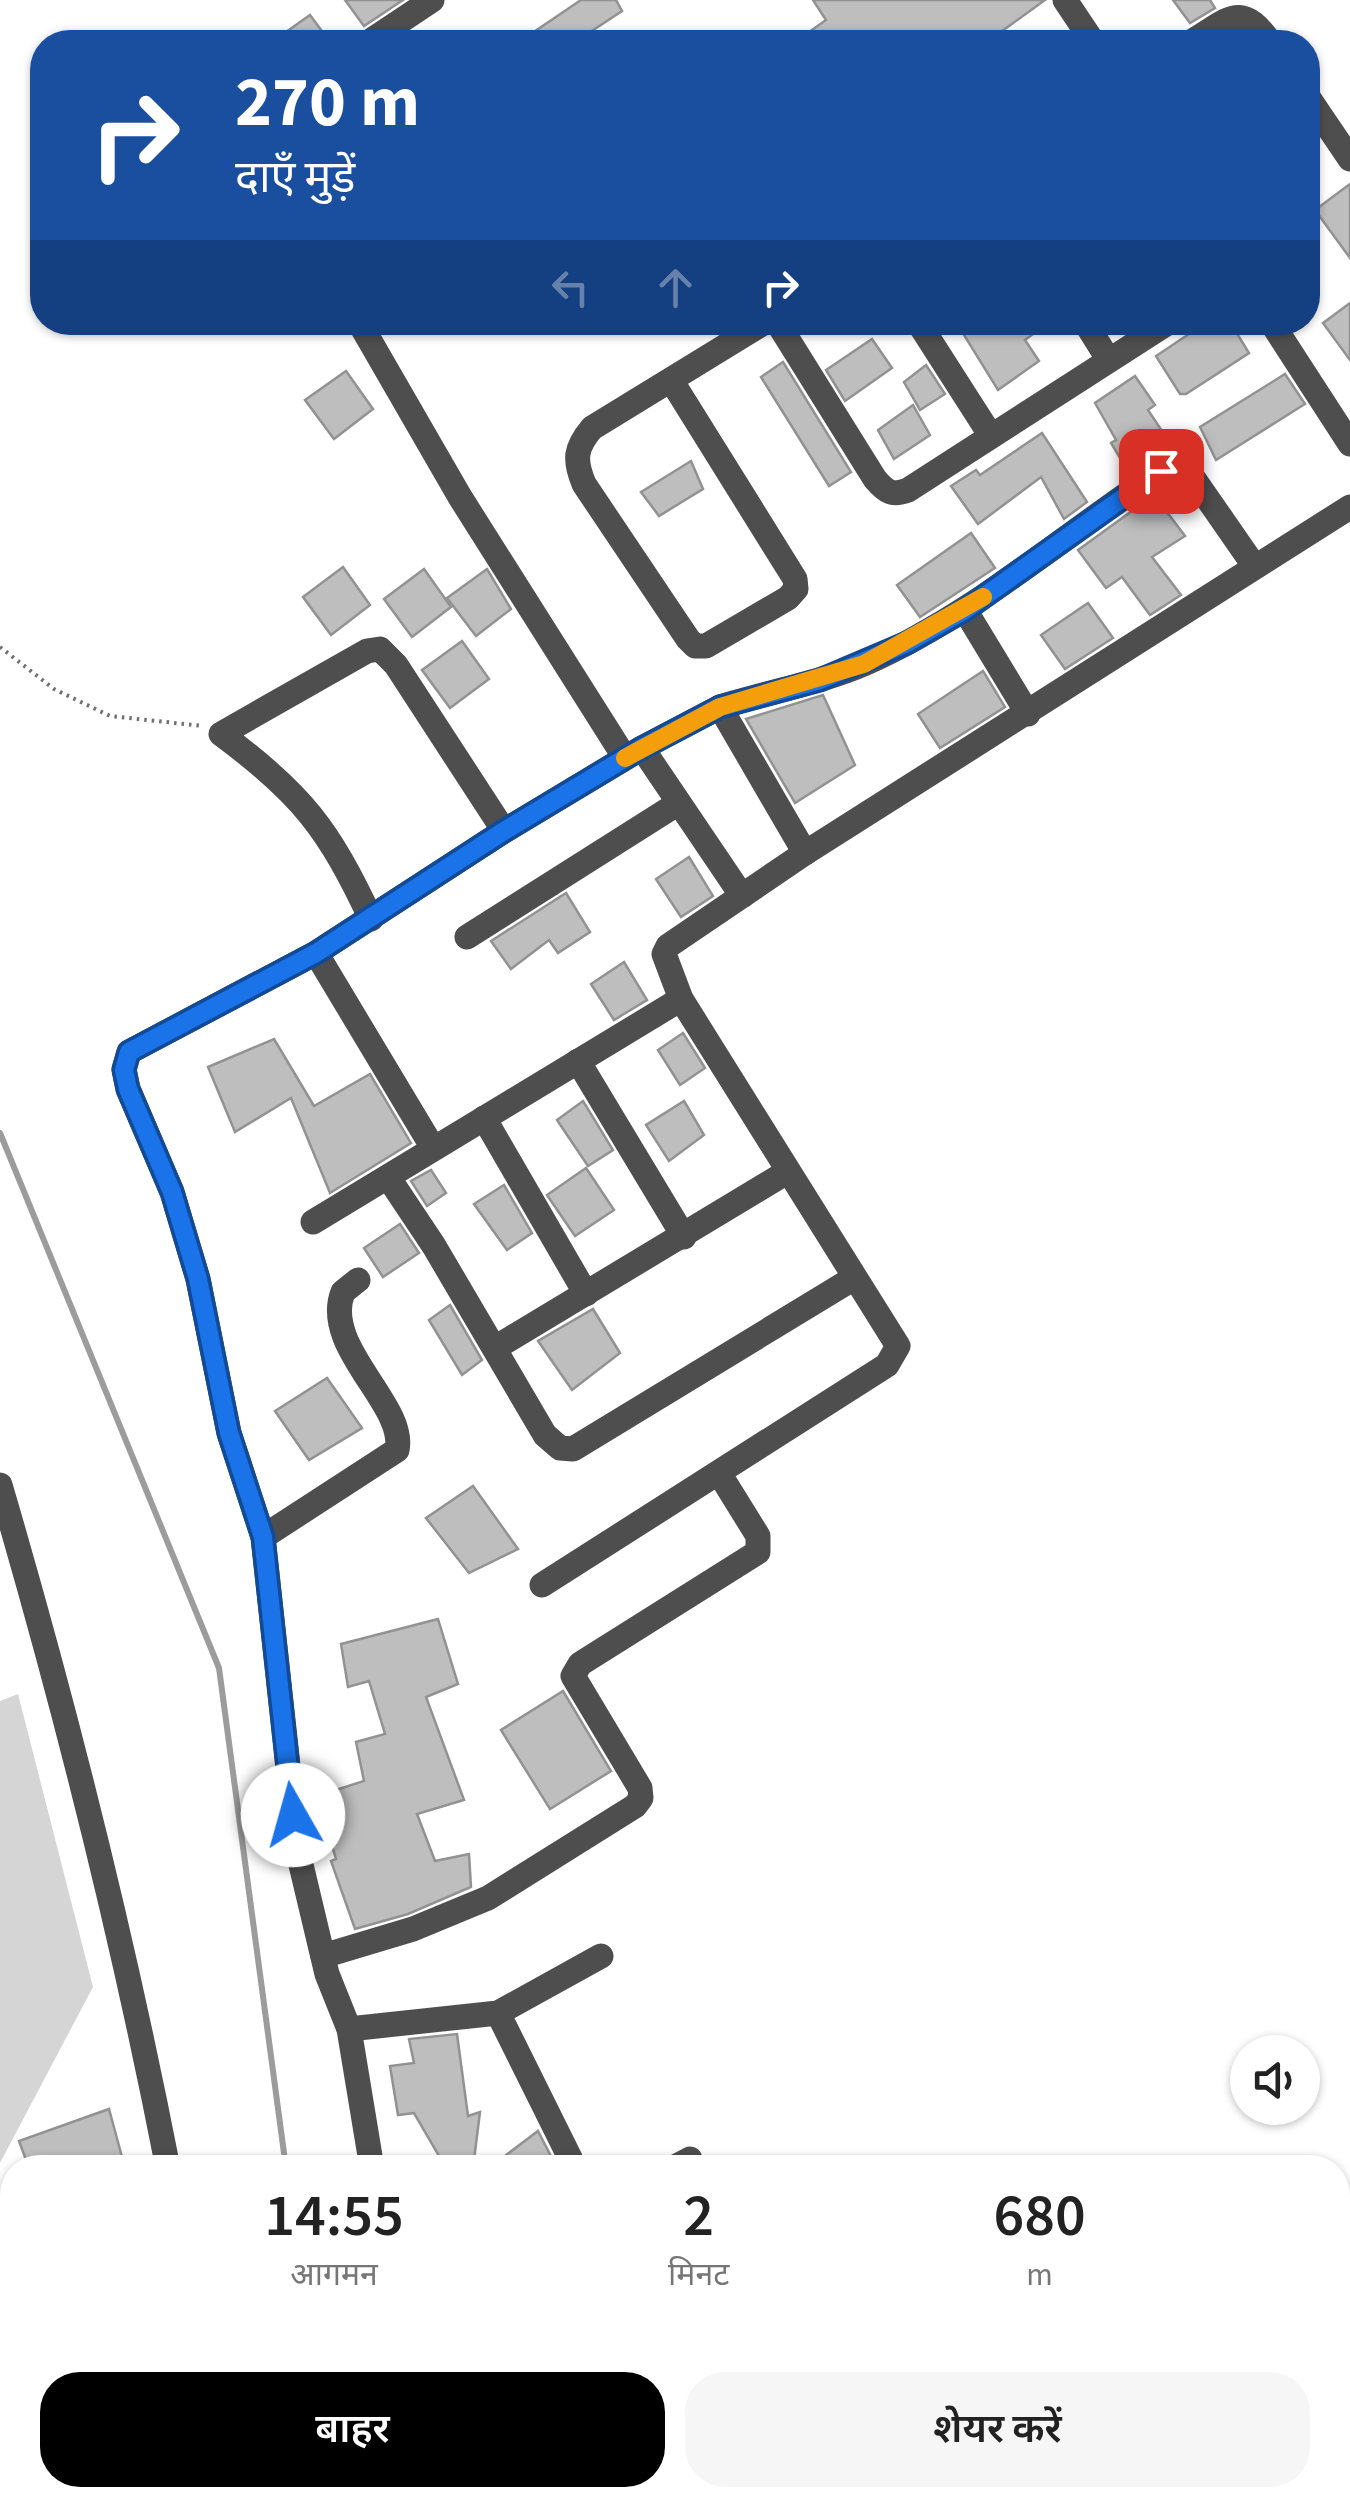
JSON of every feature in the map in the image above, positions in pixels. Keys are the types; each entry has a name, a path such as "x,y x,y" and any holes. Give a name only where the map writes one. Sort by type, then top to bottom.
{"street":[{"path":"387,30 432,0"},
{"path":"1065,0 1085,30"},
{"path":"1210,30 1233,16 1243,15 1254,19 1262,30"},
{"path":"1320,115 1350,159"},
{"path":"367,335 460,497 634,753 677,804 742,896"},
{"path":"671,380 795,578 796,588 788,598 706,646 696,646 688,640 584,484 575,462 580,443 592,428 744,335"},
{"path":"785,335 884,490 896,494 908,490 1148,335"},
{"path":"926,335 991,436"},
{"path":"1094,335 1108,359"},
{"path":"1279,335 1350,444"},
{"path":"370,2155 349,2029 324,1956 297,1848 263,1537 229,1433 198,1279 177,1210 128,1089 124,1070 129,1052 316,953 504,831 720,707 864,664 965,610 1161,471 1177,465 1194,478 1255,566"},
{"path":"542,1585 893,1358 898,1346 681,999 664,954 668,946 806,853 1350,507"},
{"path":"965,610 1028,714"},
{"path":"371,919 326,830 298,798 220,734 368,651 380,649 396,665 504,831"},
{"path":"720,707 806,853"},
{"path":"467,937 677,804"},
{"path":"316,953 433,1148"},
{"path":"313,1222 681,999"},
{"path":"578,1061 684,1236"},
{"path":"484,1118 586,1294"},
{"path":"495,1348 787,1172"},
{"path":"388,1178 545,1435 560,1448 573,1449 854,1278"},
{"path":"263,1537 397,1450 400,1439 395,1426 364,1373 339,1318 344,1292 358,1280"},
{"path":"324,1956 413,1930 488,1898 636,1806 641,1798 640,1788 573,1676 580,1664 758,1552 758,1536 719,1472"},
{"path":"0,1484 60,1690 131,1981 165,2155"},
{"path":"349,2029 498,2013 600,1956"},
{"path":"498,2013 569,2155"}],"path":[{"path":"0,647 54,689 110,716 202,725 220,734"}],"shaded area":[{"path":"18,1694 93,1987 4,2155 0,2155 0,1701"}],"building":[{"path":"345,0 403,0 364,26"},
{"path":"581,0 616,0 622,11 593,30 537,30"},
{"path":"813,0 1045,0 1004,30 812,30 826,20"},
{"path":"1173,0 1210,0 1215,8 1190,23"},
{"path":"310,15 321,30 289,30"},
{"path":"1350,184 1350,258 1320,217 1320,206"},
{"path":"1350,303 1350,360 1323,323"},
{"path":"964,335 1032,335 1025,340 1039,361 998,390"},
{"path":"1188,335 1238,335 1249,353 1186,394 1180,394 1156,356"},
{"path":"872,339 892,368 845,401 826,370"},
{"path":"783,362 851,472 829,486 761,377"},
{"path":"926,365 945,394 920,410 904,382"},
{"path":"346,371 373,409 334,439 305,400"},
{"path":"1285,374 1305,404 1216,460 1200,427"},
{"path":"1135,376 1155,405 1148,410 1172,446 1129,473 1111,443 1116,440 1095,403"},
{"path":"913,405 930,435 894,459 878,430"},
{"path":"1042,433 1087,502 1064,519 1041,477 978,524 951,486 976,470 980,475"},
{"path":"691,461 703,489 659,516 641,492"},
{"path":"1154,495 1185,536 1152,557 1181,595 1150,615 1122,577 1106,588 1078,550"},
{"path":"971,533 995,568 920,617 897,585"},
{"path":"343,567 370,605 331,635 303,597"},
{"path":"424,569 451,607 412,637 384,599"},
{"path":"487,569 511,609 476,636 447,598"},
{"path":"1088,603 1113,638 1065,669 1041,635"},
{"path":"462,641 489,679 450,708 422,670"},
{"path":"983,671 1005,707 940,748 918,714"},
{"path":"823,695 855,765 795,803 746,719"},
{"path":"689,857 713,896 681,917 656,879"},
{"path":"566,893 590,932 558,953 549,940 511,969 491,941"},
{"path":"624,962 647,1000 614,1020 591,984"},
{"path":"683,1033 705,1068 680,1085 658,1050"},
{"path":"274,1039 314,1106 370,1074 411,1143 330,1193 291,1098 235,1132 208,1067"},
{"path":"583,1101 613,1150 588,1166 557,1120"},
{"path":"684,1101 704,1135 669,1161 646,1125"},
{"path":"586,1168 614,1210 575,1236 547,1195"},
{"path":"431,1170 446,1193 427,1206 411,1181"},
{"path":"504,1185 532,1233 507,1250 474,1204"},
{"path":"400,1224 419,1253 383,1277 364,1248"},
{"path":"450,1305 482,1360 462,1375 429,1320"},
{"path":"593,1309 620,1353 572,1390 538,1341"},
{"path":"327,1378 362,1428 309,1460 275,1411"},
{"path":"473,1486 518,1549 469,1573 426,1518"},
{"path":"438,1619 458,1684 426,1697 464,1800 417,1814 435,1861 469,1854 471,1887 408,1914 355,1929 331,1861 336,1859 317,1796 364,1781 356,1742 385,1734 369,1681 348,1687 341,1644"},
{"path":"563,1691 611,1771 550,1809 501,1730"},
{"path":"457,2034 468,2116 480,2112 475,2155 438,2155 414,2113 398,2115 390,2066 414,2063 409,2039"},
{"path":"109,2109 121,2155 24,2155 19,2141"},
{"path":"538,2131 550,2155 506,2155"}],"waterway":[{"path":"0,1133 219,1668 284,2155"}],"slow traffic":[{"path":"625,758 720,707 864,664 983,597"}],"route":[{"path":"293,1815 263,1537 229,1433 198,1279 172,1192 128,1089 124,1070 129,1052 316,953 504,831 642,748 720,707 786,686 820,680 907,643 965,610 1161,471"}]}
